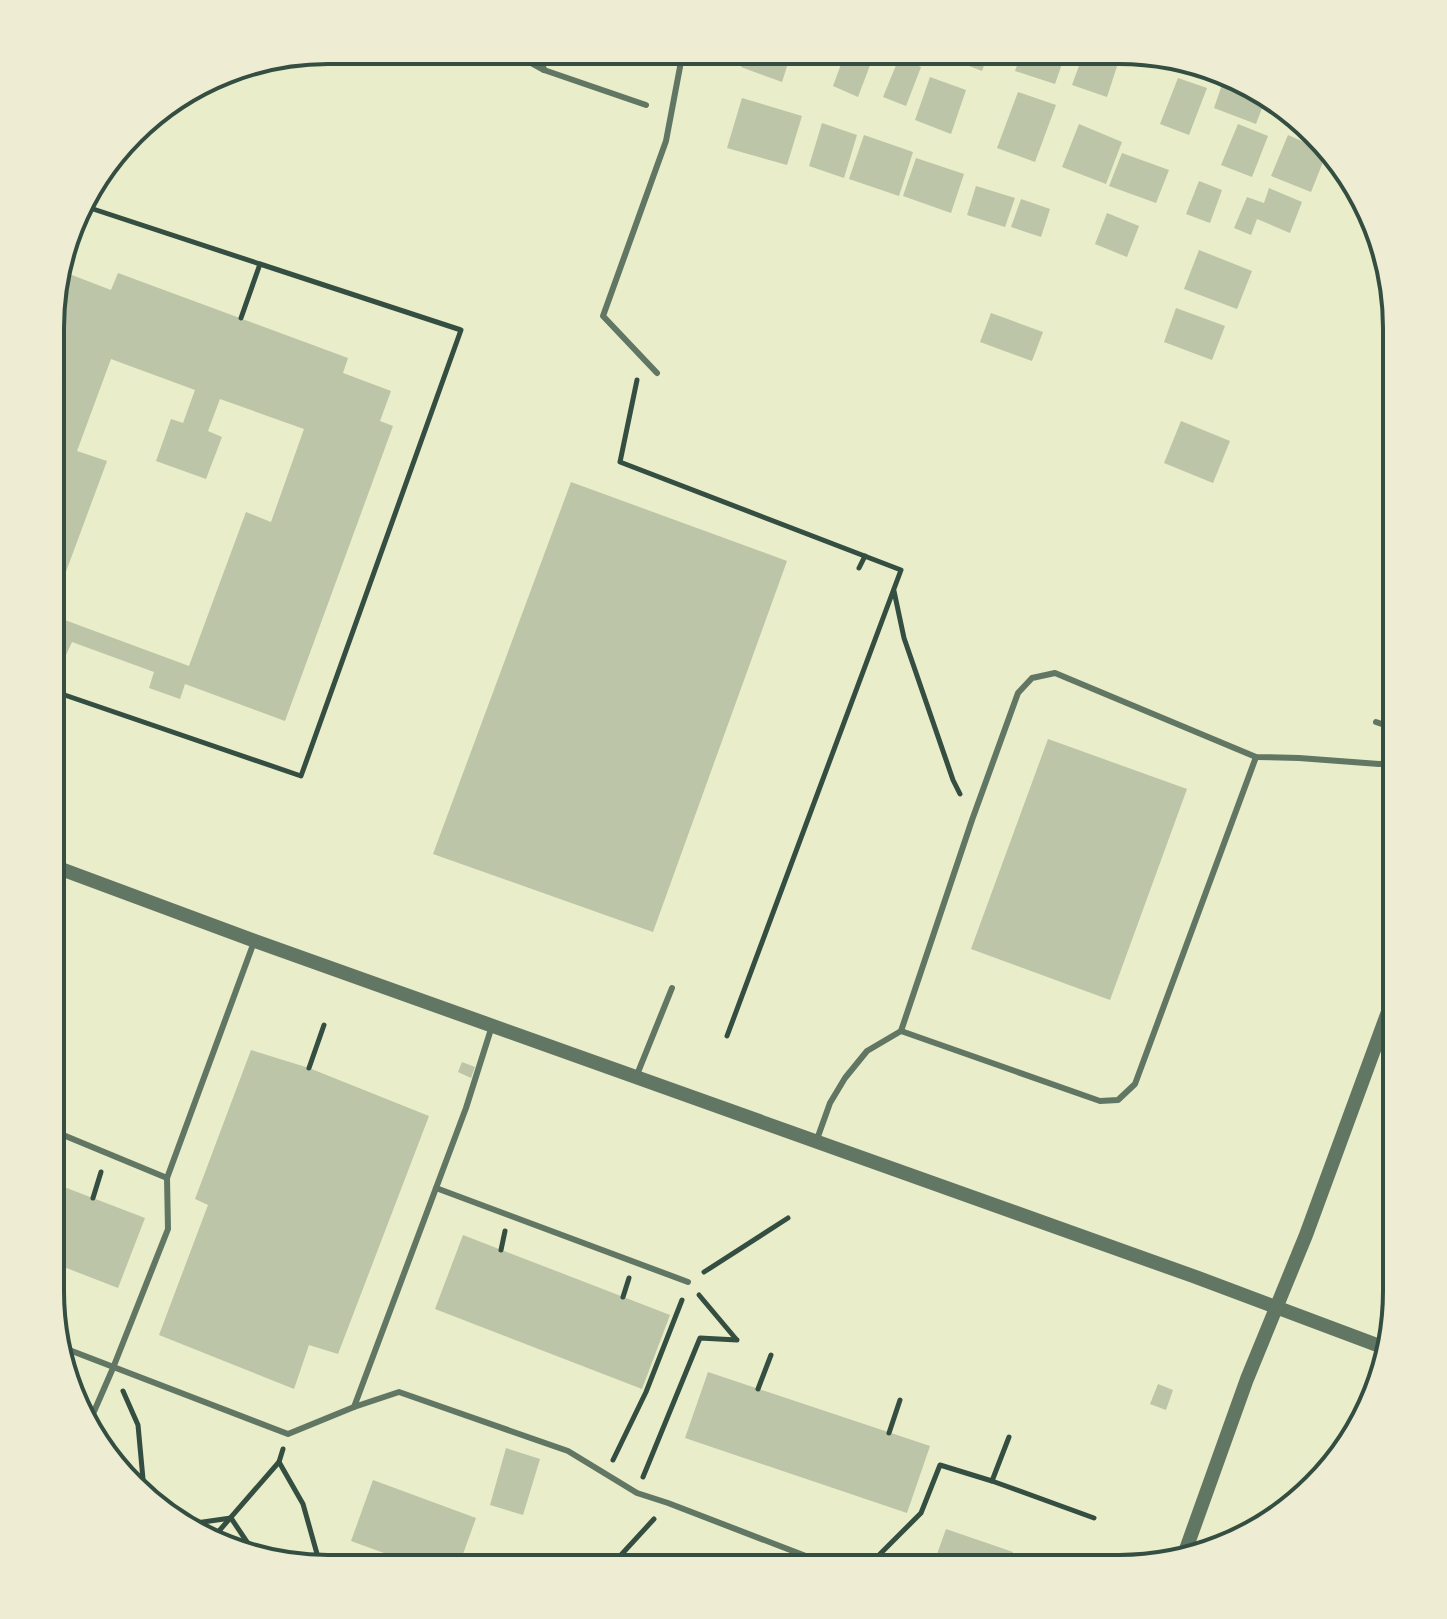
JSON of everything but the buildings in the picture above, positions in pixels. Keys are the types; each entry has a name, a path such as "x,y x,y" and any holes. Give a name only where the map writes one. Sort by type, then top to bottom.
{"street":[{"path":"65,870 1377,1345"},
{"path":"1187,1546 1247,1379 1306,1235 1382,1028"}],"lane":[{"path":"534,65 646,105"},
{"path":"543,65 544,70"},
{"path":"657,373 603,316 666,141 680,65"},
{"path":"816,1142 830,1103 845,1078 867,1051 901,1031 1018,693 1032,678 1055,673 1256,757 1382,764"},
{"path":"1376,722 1382,724"},
{"path":"901,1031 1100,1101 1118,1100 1135,1084 1256,757"},
{"path":"94,1413 168,1229 167,1178 255,941"},
{"path":"636,1077 672,988"},
{"path":"354,1407 466,1108 492,1026"},
{"path":"65,1136 167,1178"},
{"path":"436,1188 688,1282"},
{"path":"71,1351 288,1434 399,1392 568,1451 637,1493 801,1554"}],"path":[{"path":"64,695 301,776 461,330 93,209"},
{"path":"241,318 260,264"},
{"path":"637,379 620,462 901,570 727,1036"},
{"path":"859,568 865,556"},
{"path":"894,590 904,638 953,780 972,820"},
{"path":"309,1068 324,1025"},
{"path":"93,1198 108,1153"},
{"path":"607,1474 646,1392 688,1282 788,1218"},
{"path":"637,1493 700,1338 737,1340 688,1282"},
{"path":"758,1389 771,1355"},
{"path":"113,1368 138,1425 143,1479"},
{"path":"889,1433 900,1400"},
{"path":"219,1531 279,1462 288,1434"},
{"path":"992,1481 1009,1437"},
{"path":"279,1462 303,1504 317,1554"},
{"path":"880,1554 921,1513 940,1465 1094,1518"},
{"path":"622,1554 668,1503"},
{"path":"201,1522 231,1518"},
{"path":"231,1518 247,1542"}]}
